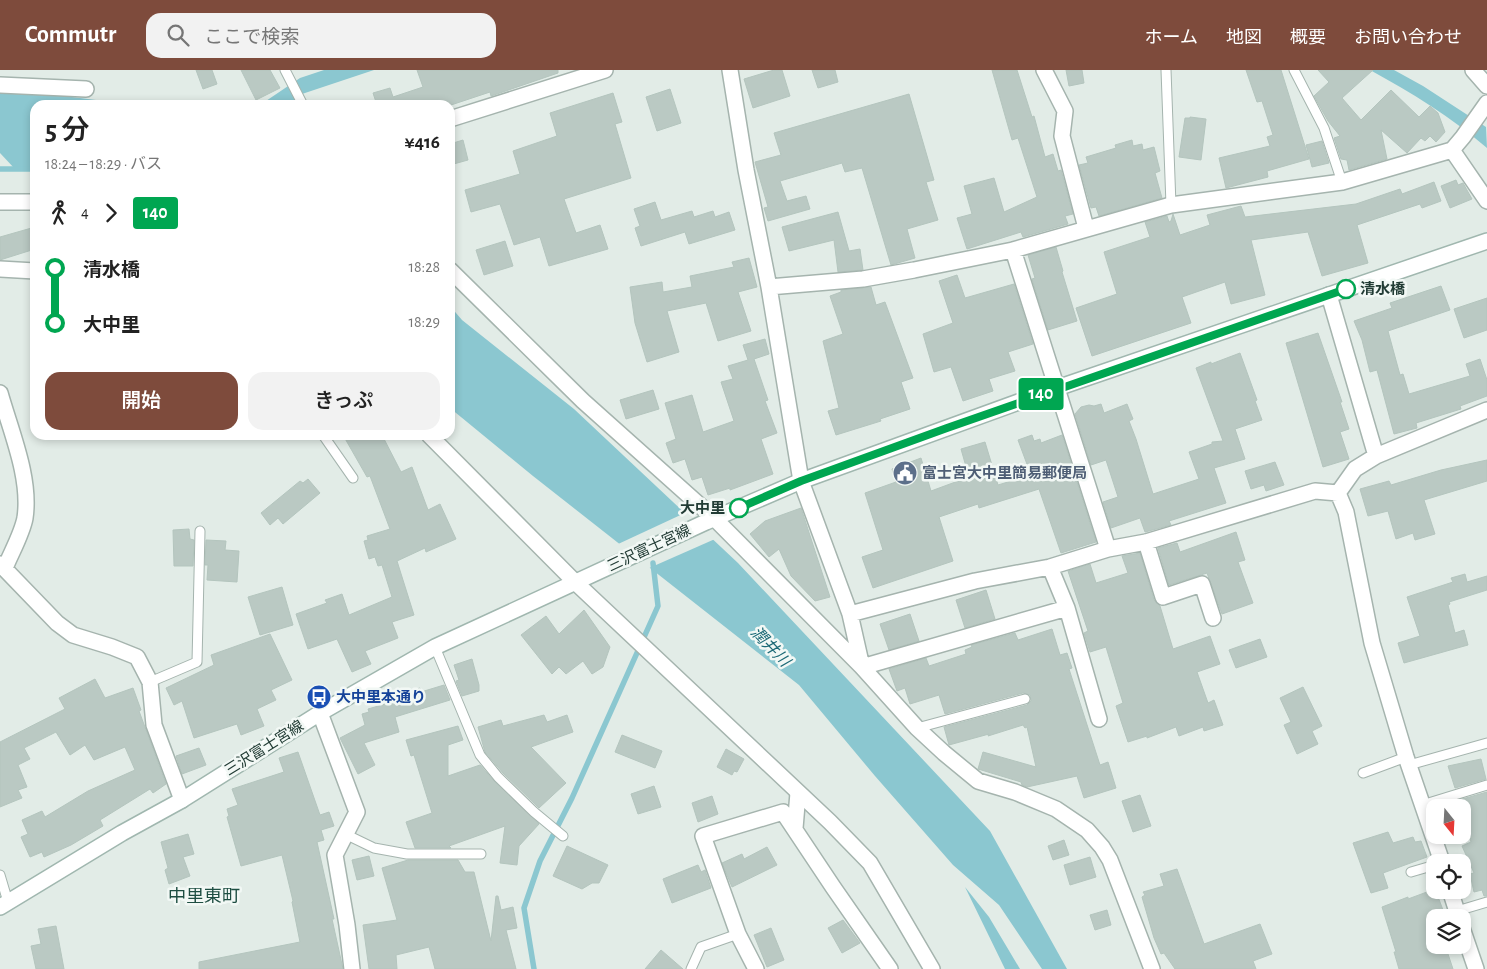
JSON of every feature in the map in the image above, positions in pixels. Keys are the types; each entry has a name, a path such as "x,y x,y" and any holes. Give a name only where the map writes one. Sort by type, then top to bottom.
{"street":[{"path":"455,117 605,70"},
{"path":"730,70 746,170 770,287 801,481 850,614 862,667"},
{"path":"1044,70 1065,111 1062,136 1086,228"},
{"path":"1473,70 1487,86"},
{"path":"0,85 86,89"},
{"path":"770,287 863,278 1014,250 1171,205 1342,182 1452,150 1484,107"},
{"path":"1452,150 1487,201"},
{"path":"0,202 30,202"},
{"name":"三沢富士宮線","path":"4,904 122,833 182,800 320,713 435,647 710,521 801,481 1058,388 1487,241"},
{"path":"1014,250 1108,549"},
{"path":"0,269 30,271"},
{"path":"455,275 583,401 862,667 917,728 978,781 1015,792 1056,809 1087,830 1102,847 1110,860 1152,969"},
{"path":"1329,295 1376,456"},
{"path":"0,393 25,479 26,500 24,520 2,566 56,623 73,635 138,657 150,682 154,725 182,800"},
{"path":"1338,493 1355,469 1376,456 1487,410"},
{"path":"434,440 576,582 870,863 932,969"},
{"path":"850,614 975,580 1050,567 1108,549 1146,542 1315,491 1338,493"},
{"path":"1338,493 1346,512 1372,643 1407,761 1439,854"},
{"path":"1146,542 1163,597 1202,584 1213,618"},
{"path":"1050,567 1067,608 1099,719"},
{"path":"862,667 1067,608"},
{"path":"320,713 356,812 335,855 347,925 352,969"},
{"path":"795,828 798,793"},
{"path":"756,969 738,934 703,836 783,812 890,969"},
{"path":"1471,954 1476,969"}],"lane":[{"path":"284,70 300,100"},
{"path":"1166,70 1171,205"},
{"path":"1294,70 1324,128 1342,182"},
{"path":"326,440 354,478"},
{"path":"150,682 197,662 200,531"},
{"path":"435,647 480,755 498,777 534,812 563,836"},
{"path":"917,728 1025,699"},
{"path":"1363,773 1487,743"},
{"path":"1422,805 1487,785"},
{"path":"345,834 374,848 407,854 481,854"},
{"path":"1411,872 1426,868"},
{"path":"0,875 4,904"},
{"path":"1470,909 1487,902"},
{"path":"691,969 701,947 738,934"},
{"path":"1476,969 1487,965"}],"water":[{"path":"324,70 374,70 302,94 295,100 267,100 300,78"},
{"path":"1370,70 1394,70 1423,86 1486,127 1487,148 1431,106"},
{"path":"0,88 96,100 30,100 30,170 15,169 0,153"},
{"name":"潤井川","path":"455,312 462,320 574,409 738,563 990,831 1067,969 1042,969 999,905 953,865 799,685 533,476 455,412"},
{"path":"965,887 989,917 1020,969 1005,969"}],"pier":[{"path":"687,512 715,539 647,569 616,545"}],"building":[{"path":"196,70 212,70 217,84 203,89"},
{"path":"241,70 270,70 280,88 256,100"},
{"path":"417,70 558,70 558,73 491,96 490,92 455,104 455,100 375,100 373,93 390,88 393,97 423,87"},
{"path":"774,70 782,70 790,96 753,108 744,79"},
{"path":"812,70 835,70 838,82 818,88"},
{"path":"992,70 1017,70 1032,117 1034,116 1045,157 1053,154 1058,171 1061,170 1073,214 1065,216 1068,224 1023,237 1021,232 967,249 957,218 972,214 964,186 994,178 1004,212 1037,197 1018,138 1012,140"},
{"path":"1066,70 1082,70 1084,83 1069,86"},
{"path":"1246,70 1281,70 1309,159 1267,171 1268,177 1226,188 1219,158 1270,146 1267,137 1273,135 1262,101 1257,102"},
{"path":"1318,70 1373,70 1342,98 1361,120 1391,90 1419,117 1430,106 1438,113 1445,132 1436,142 1430,136 1425,141 1421,138 1407,153 1381,130 1387,159 1349,170 1347,160 1341,159 1334,138 1340,136 1328,121 1314,96 1329,82"},
{"path":"670,89 681,123 657,131 646,97"},
{"path":"613,93 622,122 615,124 631,178 564,199 576,233 600,225 608,249 549,266 540,237 514,245 500,204 471,212 465,190 520,174 513,151 557,136 550,113"},
{"path":"909,94 934,180 926,182 938,220 907,229 915,258 891,265 862,168 845,172 842,163 780,181 787,201 806,196 810,209 768,221 764,208 768,207 755,162 781,155 774,133"},
{"path":"1185,118 1206,119 1201,160 1179,157"},
{"path":"463,140 468,160 455,164 455,142"},
{"path":"1132,140 1133,146 1142,144 1143,150 1154,147 1160,171 1155,173 1162,198 1099,216 1096,207 1091,208 1079,165 1088,163 1086,157 1116,148 1115,145"},
{"path":"1322,141 1329,163 1312,167 1306,145"},
{"path":"1456,180 1458,185 1463,183 1472,199 1450,208 1441,186"},
{"path":"1434,182 1441,201 1422,208 1420,204 1357,225 1368,263 1322,276 1308,232 1251,240 1265,295 1231,304 1225,282 1182,297 1191,323 1092,356 1076,308 1117,294 1104,252 1150,237 1145,222 1167,216 1169,222 1173,214 1180,235 1210,225 1207,215 1241,206 1245,217 1356,204 1400,189 1402,194"},
{"path":"655,202 661,220 692,211 694,217 713,211 715,217 729,212 735,230 689,244 685,232 641,246 635,228 640,226 634,209"},
{"path":"838,212 849,251 860,249 863,270 838,272 834,240 789,251 782,227"},
{"path":"30,228 30,251 0,260 0,237"},
{"path":"505,241 513,266 484,275 476,250"},
{"path":"1056,247 1077,321 1048,330 1032,279 1035,278 1028,255"},
{"path":"749,258 757,287 738,292 751,331 718,341 706,303 667,311 679,352 647,362 635,323 630,287 662,282 663,292 692,287 690,276 734,267 732,262"},
{"path":"957,275 965,298 1014,284 1033,344 1008,352 1015,371 989,379 993,391 963,401 951,367 934,372 923,334 953,323 939,281"},
{"path":"1441,286 1450,310 1388,331 1400,375 1403,374 1409,394 1470,376 1466,364 1480,359 1487,380 1487,396 1460,406 1461,409 1416,423 1417,428 1394,434 1377,370 1370,372 1362,340 1354,321 1392,308 1390,303"},
{"path":"871,287 876,305 885,302 913,378 901,382 910,409 880,419 881,421 836,435 828,411 839,408 823,341 843,334 830,296 841,292 841,290"},
{"path":"1487,298 1487,330 1464,338 1454,309"},
{"path":"1318,333 1342,402 1340,402 1349,429 1340,432 1349,459 1323,467 1286,343"},
{"path":"765,339 769,354 754,359 768,400 765,401 777,433 761,439 773,474 730,490 730,488 708,495 702,477 692,480 685,459 673,463 666,443 676,439 665,403 692,395 703,432 734,421 721,382 733,379 728,366 748,360 743,345"},
{"path":"1240,353 1262,420 1235,429 1245,459 1214,468 1226,503 1169,521 1171,525 1145,532 1140,518 1111,528 1103,502 1118,497 1106,460 1091,465 1075,414 1081,407 1089,405 1101,404 1104,413 1127,404 1133,419 1129,421 1153,494 1199,479 1189,452 1212,444 1212,442 1223,441 1196,368"},
{"path":"653,390 659,409 626,419 620,400"},
{"path":"1032,435 1034,441 1040,439 1041,443 1062,435 1096,542 1061,553 1039,489 979,508 978,504 939,517 953,561 873,588 862,557 883,550 865,493 896,482 892,469 921,458 931,491 969,477 961,449 985,442 998,485 1031,475 1018,440"},
{"path":"346,440 385,440 401,472 412,467 428,510 440,504 456,539 426,552 425,548 397,561 414,615 392,622 398,638 365,651 371,664 352,672 337,639 308,649 296,614 327,603 325,600 342,594 349,615 392,597 382,565 378,566 375,557 369,559 364,541 368,540 367,536 390,529 370,476 367,477"},
{"path":"1487,460 1487,481 1424,500 1435,534 1415,540 1413,533 1396,539 1388,511 1368,516 1360,489 1389,481 1391,485 1441,470"},
{"path":"1275,462 1284,485 1266,491 1264,485 1251,489 1245,471"},
{"path":"308,479 320,493 283,524 278,518 270,525 261,513 300,481 303,483"},
{"path":"801,508 830,597 815,601 791,576 779,549 769,557 750,534 765,521"},
{"path":"189,529 190,539 194,540 193,566 174,566 173,530"},
{"path":"1236,532 1245,560 1238,562 1253,603 1222,614 1207,573 1169,585 1158,548 1177,543 1180,552"},
{"path":"206,540 226,541 225,550 239,551 237,582 207,580 208,565 205,565"},
{"path":"1140,553 1154,600 1160,606 1173,649 1210,636 1220,664 1197,672 1208,703 1214,700 1223,725 1204,731 1203,727 1179,736 1176,727 1147,738 1147,736 1128,742 1116,706 1123,703 1106,647 1090,652 1084,633 1088,631 1068,571 1090,564 1096,583 1128,573 1122,556"},
{"path":"1465,574 1467,582 1487,576 1487,590 1449,602 1450,604 1448,605 1455,633 1464,630 1468,645 1404,663 1398,643 1420,636 1407,597 1453,582 1451,578"},
{"path":"282,587 293,625 260,635 248,597"},
{"path":"986,590 995,619 965,628 956,600"},
{"path":"584,610 610,647 603,667 592,674 583,661 566,674 559,667 552,674 521,635 546,616 559,634"},
{"path":"910,614 919,641 889,650 880,624"},
{"path":"1052,629 1060,655 1067,653 1072,668 1069,669 1100,765 1108,762 1116,788 1084,798 1077,776 1027,787 1022,785 1021,782 978,769 983,752 1036,767 1027,727 1025,728 1023,725 949,745 944,727 1027,705 1031,701 1030,695 1023,693 945,714 939,695 910,704 905,688 897,691 889,669 926,658 929,666 966,654 965,650 972,647 971,645 1015,633 1018,640"},
{"path":"270,634 292,680 271,690 276,700 257,709 264,726 241,735 237,724 194,738 182,701 174,705 166,688 214,665 211,655"},
{"path":"1260,639 1267,657 1236,668 1229,650"},
{"path":"472,659 479,691 462,696 456,681 459,680 454,665"},
{"path":"95,679 105,698 133,688 141,710 139,711 166,784 153,793 150,789 100,820 103,826 71,845 44,857 42,852 30,857 21,837 28,834 22,820 42,811 45,817 88,791 135,770 125,747 94,760 85,745 70,755 56,732 24,748 30,759 18,765 27,787 18,790 22,798 0,807 0,742 65,709 59,698"},
{"path":"444,685 450,700 395,717 399,732 364,743 375,765 358,774 340,738 365,725 362,714 369,712 368,709 406,698 404,693 420,688 421,692"},
{"path":"1303,687 1322,726 1312,731 1318,744 1297,754 1284,725 1291,722 1280,698"},
{"path":"544,715 547,722 567,715 573,732 531,747 566,783 539,808 503,773 485,752 478,727 501,720 503,726"},
{"path":"458,726 463,740 448,745 448,776 480,765 539,824 519,846 517,865 500,863 505,826 449,846 451,848 415,848 406,822 432,813 414,755 411,756 406,740"},
{"path":"622,735 662,751 655,768 615,752"},
{"path":"199,748 206,765 182,774 176,756"},
{"path":"726,749 744,759 737,772 734,771 732,775 717,767"},
{"path":"298,752 320,815 329,812 334,826 321,830 324,840 317,842 343,969 199,969 199,962 300,942 282,855 241,866 227,817 229,816 227,809 238,805 232,789 284,772 279,758"},
{"path":"1481,759 1486,779 1455,788 1448,766"},
{"path":"654,786 661,807 638,814 631,794"},
{"path":"1487,792 1487,896 1484,896 1482,890 1474,892 1471,878 1471,874 1474,873 1471,866 1471,854 1466,854 1462,846 1471,844 1471,799 1462,799"},
{"path":"1140,795 1151,826 1133,832 1122,801"},
{"path":"712,796 718,814 698,822 692,803"},
{"path":"1388,832 1393,843 1413,837 1415,842 1421,841 1426,857 1383,873 1388,888 1371,893 1353,843"},
{"path":"188,834 194,854 183,857 190,876 169,884 165,870 168,868 161,842"},
{"path":"1064,840 1069,855 1053,860 1048,846"},
{"path":"567,846 608,865 599,883 592,883 582,889 553,876"},
{"path":"767,847 777,865 732,887 722,863 742,854 744,859"},
{"path":"369,856 374,876 357,880 352,860"},
{"path":"1090,857 1096,877 1070,885 1064,865"},
{"path":"408,860 458,860 465,872 474,872 491,941 496,896 498,896 501,910 513,907 517,928 506,930 516,969 435,969 429,947 396,955 397,969 369,969 363,925 397,920 382,868"},
{"path":"698,865 701,872 705,870 711,888 672,903 663,879"},
{"path":"1177,869 1204,944 1260,924 1272,954 1253,961 1256,969 1175,969 1164,953 1161,954 1154,938 1142,897 1145,895 1143,892 1164,886 1160,874"},
{"path":"1426,892 1426,899 1439,899 1443,909 1426,909 1426,954 1448,954 1453,969 1399,969 1394,952 1396,952 1382,907 1408,897 1408,899"},
{"path":"1107,910 1111,925 1095,930 1090,915"},
{"path":"843,920 860,943 842,953 828,928"},
{"path":"56,926 64,969 36,969 31,946 41,944 38,929"},
{"path":"771,928 784,960 767,967 754,935"},
{"path":"661,950 683,969 645,969"}],"waterway":[{"path":"0,169 30,169"},
{"path":"534,969 524,908 540,861 572,798 658,606 653,563"}],"bus line":[{"name":"140","path":"739,508 801,481 947,428 1346,289"}],"place":[{"name":"清水橋","path":"1346,289"},
{"name":"富士宮大中里簡易郵便局","path":"905,473"},
{"name":"大中里","path":"739,508"},
{"name":"大中里本通り","path":"319,697"}],"district":[{"name":"中里東町","path":"204,896"}]}
